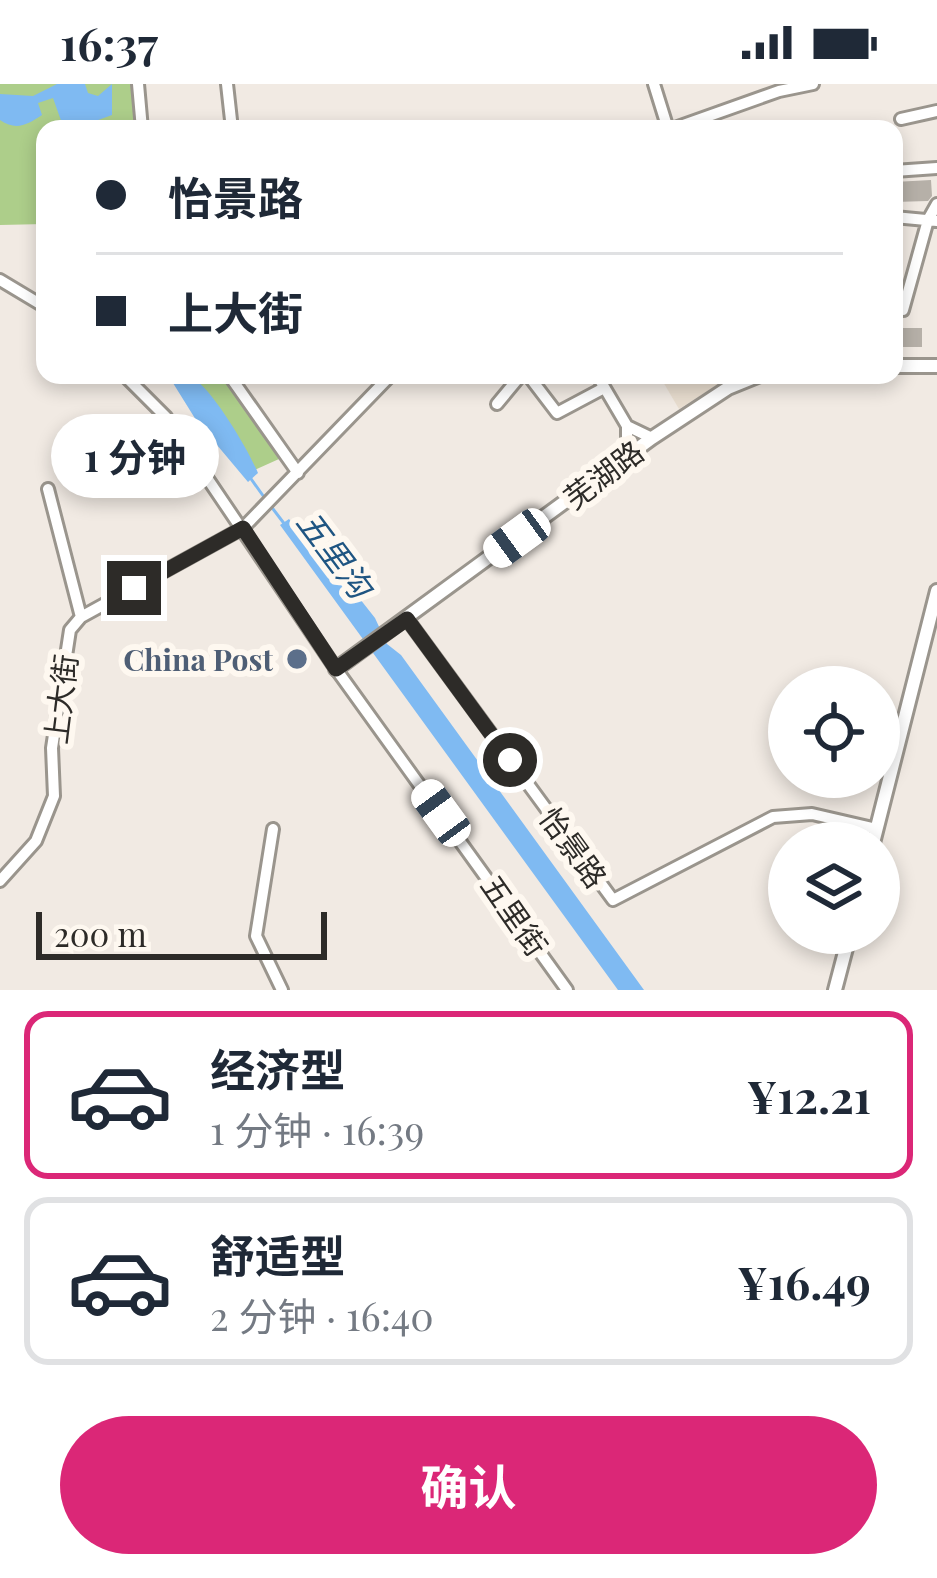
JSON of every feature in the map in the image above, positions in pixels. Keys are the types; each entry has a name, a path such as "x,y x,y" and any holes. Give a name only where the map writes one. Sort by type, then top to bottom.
{"main road":[{"path":"903,366 937,366"},
{"name":"芜湖路","path":"336,669 652,438 737,384"},
{"path":"879,822 937,591"},
{"path":"835,990 844,954"}],"street":[{"path":"138,84 141,120"},
{"path":"227,84 231,120"},
{"path":"654,84 667,120"},
{"path":"696,120 813,84"},
{"path":"901,118 937,111"},
{"path":"903,170 937,168"},
{"path":"903,310 937,206"},
{"path":"903,218 933,220"},
{"path":"903,274 913,273"},
{"path":"0,280 36,302"},
{"name":"五里街","path":"133,384 166,416 336,669 567,990"},
{"path":"235,384 298,472"},
{"name":"上大街","path":"0,881 36,842 54,796 52,748 67,639 81,617 243,528 382,384"},
{"path":"496,404 516,384"},
{"path":"533,384 557,412 604,388"},
{"path":"602,384 627,426 627,456"},
{"path":"627,426 652,438"},
{"path":"48,489 81,617"},
{"name":"怡景路","path":"407,619 613,900 773,817 812,814 835,822"},
{"path":"273,829 256,936 282,990"}],"shaded area":[{"path":"664,384 719,384 679,409"}],"green space":[{"path":"0,84 131,84 135,120 36,120 36,224 0,225"},
{"path":"187,384 233,384 279,459 250,472"}],"water":[{"path":"57,84 85,84 88,93 98,96 112,84 112,115 98,120 61,120 53,98 38,103 42,115 26,124 0,120 0,94 33,96"},
{"path":"174,384 205,388 258,473 248,482 196,420"},
{"path":"289,519 375,618 387,644 401,655 644,990 618,990 280,525"}],"building":[{"path":"931,180 932,196 928,201 903,202 903,182"},
{"path":"903,328 922,328 922,347 903,347"}],"waterway":[{"name":"五里沟","path":"249,476 264,497"},
{"name":"五里沟","path":"270,505 286,526"}],"place":[{"name":"China Post","path":"297,659"}],"route":[{"path":"134,588 243,528 336,669 407,619 510,760"}]}
